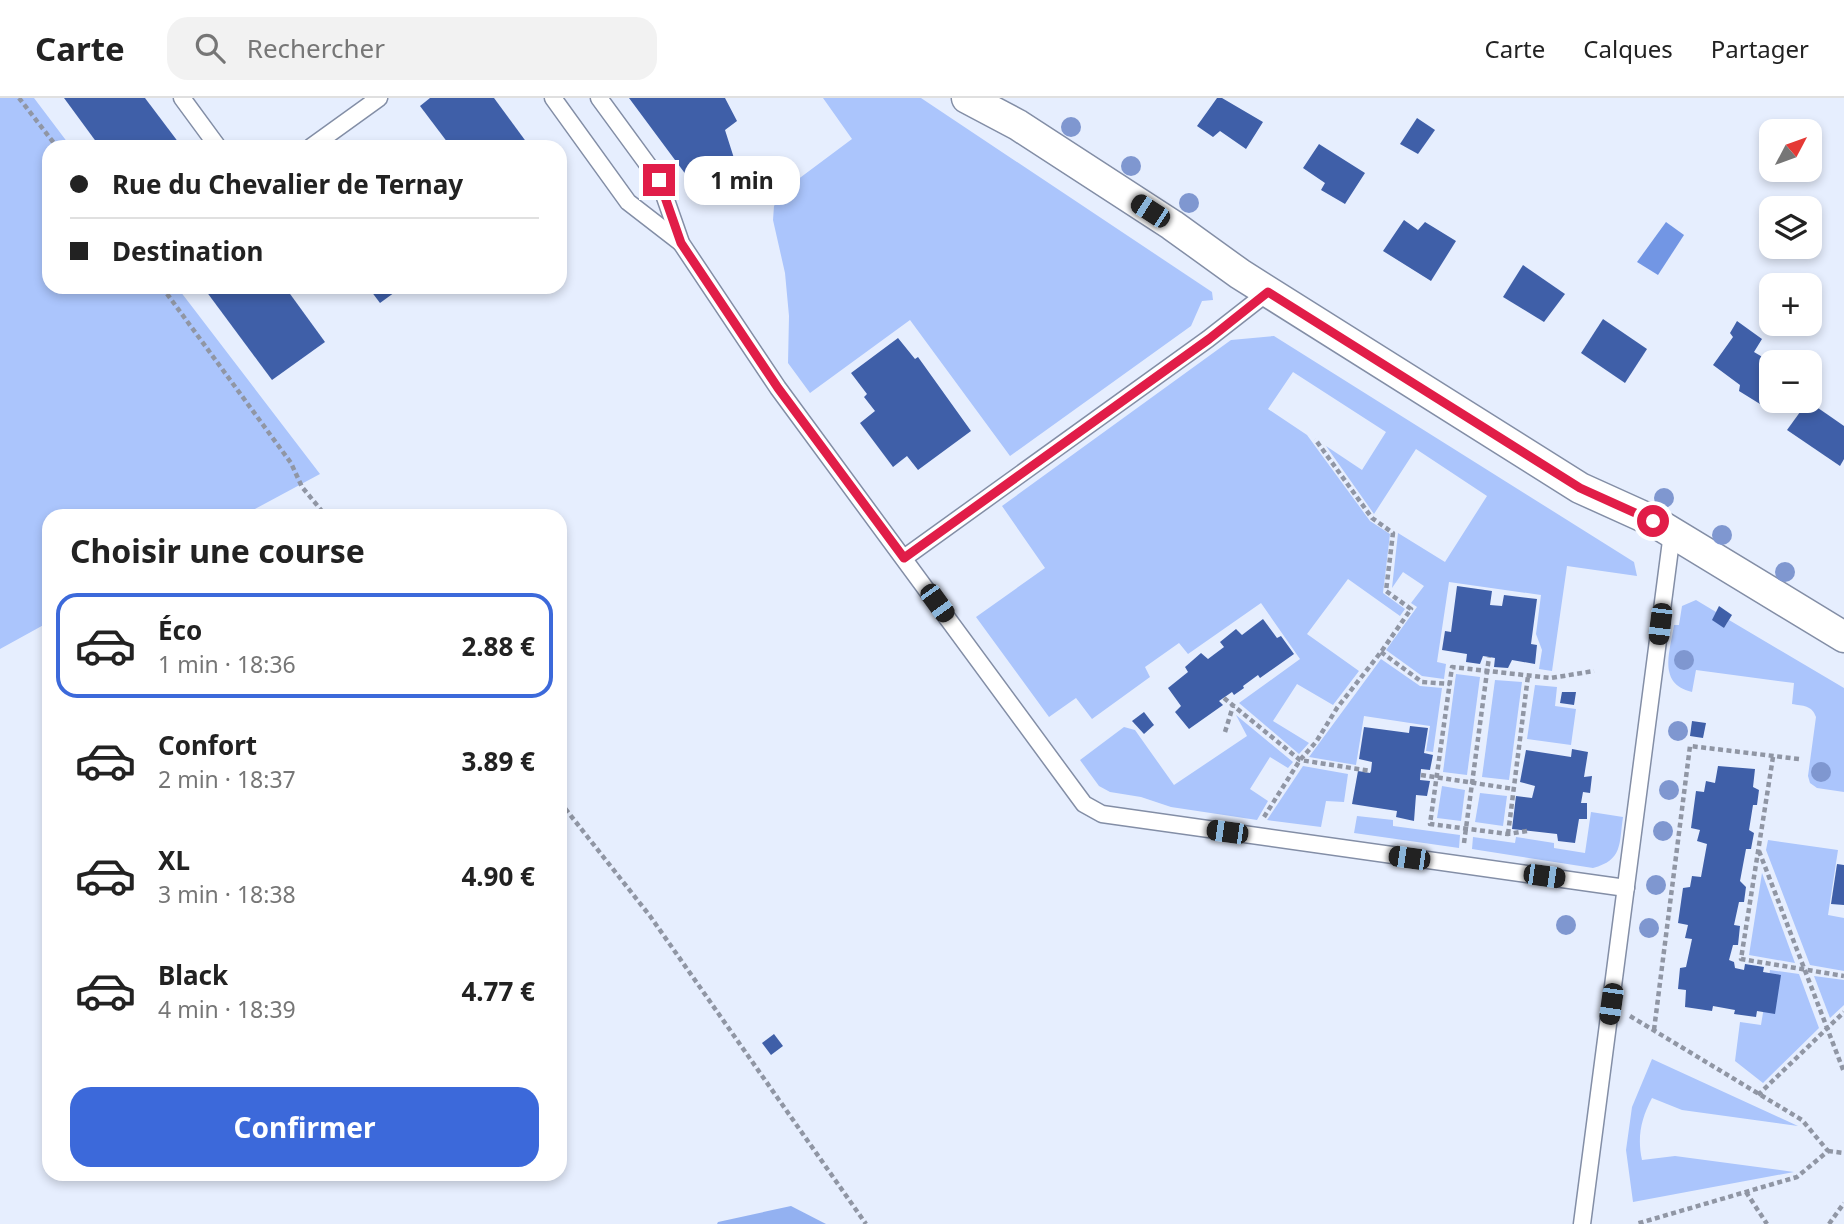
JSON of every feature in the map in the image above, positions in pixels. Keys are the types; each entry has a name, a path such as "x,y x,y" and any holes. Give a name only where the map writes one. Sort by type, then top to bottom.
{"street":[{"path":"967,98 1018,125 1172,225 1268,292 1580,488 1653,521 1844,636"}],"lane":[{"path":"182,98 213,140"},
{"path":"321,140 379,98"},
{"path":"553,98 628,202 681,243"},
{"path":"599,98 659,180 681,243 778,388 1084,804 1102,814 1626,888"},
{"path":"904,558 1209,339 1268,292"},
{"path":"1582,1224 1672,533"}],"path":[{"path":"19,98 52,140"},
{"path":"167,294 291,463 302,487 321,509"},
{"path":"1252,835 1336,708 1381,652 1411,608 1386,591 1393,533 1372,518 1315,439"},
{"path":"1381,652 1422,682 1450,684"},
{"path":"1461,865 1489,657"},
{"path":"1527,831 1508,834 1430,824 1452,667 1551,678 1594,671"},
{"path":"1508,834 1528,676"},
{"path":"1224,698 1300,760 1371,771"},
{"path":"1225,732 1234,705"},
{"path":"1654,1030 1690,746 1800,760"},
{"path":"1773,757 1741,959 1844,976"},
{"path":"1421,775 1514,789"},
{"path":"567,811 658,927 866,1224"},
{"path":"1758,850 1844,1073"},
{"path":"1611,1004 1802,1120 1828,1151 1844,1153"},
{"path":"1758,1095 1844,1013"},
{"path":"1636,1224 1797,1177 1828,1151"},
{"path":"1746,1192 1767,1224"},
{"path":"1829,1224 1844,1203"}],"shaded area":[{"path":"0,98 34,98 66,140 42,140 42,294 182,294 320,474 255,509 42,509 42,626 0,649"},
{"path":"823,98 921,98 1212,292 1213,300 1202,301 1191,326 1010,456 910,320 810,393 788,363 789,316 785,273 773,220 774,206 781,195 852,139"},
{"path":"1666,222 1684,235 1658,275 1637,262"},
{"path":"1274,336 1634,562 1637,576 1567,566 1552,671 1539,669 1542,650 1536,634 1541,595 1449,582 1437,662 1446,664 1444,679 1422,676 1386,650 1417,607 1411,603 1424,586 1403,572 1392,588 1398,533 1445,562 1487,496 1416,449 1374,514 1326,446 1362,470 1386,432 1293,372 1268,409 1307,435 1370,521 1390,534 1383,593 1405,609 1400,616 1348,579 1307,634 1359,671 1333,705 1297,684 1273,721 1309,743 1299,754 1239,703 1300,659 1261,603 1188,654 1179,643 1145,667 1150,677 1092,719 1076,698 1049,717 976,617 1045,568 1002,506 1231,340"},
{"path":"1696,600 1716,612 1724,628 1729,620 1844,688 1844,792 1817,788 1810,783 1808,776 1816,717 1810,708 1792,704 1794,683 1696,670 1692,692 1674,682 1668,666 1674,625 1679,625 1682,606"},
{"path":"1381,659 1420,686 1442,688 1433,752 1426,751 1430,726 1364,716 1356,765 1309,757"},
{"path":"1456,674 1480,677 1467,775 1443,772"},
{"path":"1495,680 1522,682 1509,780 1482,777"},
{"path":"1535,685 1557,687 1555,706 1576,709 1571,745 1527,739"},
{"path":"1236,715 1293,762 1288,768 1270,757 1250,789 1268,801 1257,820 1171,807 1141,797 1110,792 1099,786 1080,760 1124,727 1135,730 1174,785 1247,736"},
{"path":"1303,766 1348,774 1344,802 1326,801 1321,827 1267,820"},
{"path":"1442,786 1465,790 1461,821 1437,818"},
{"path":"1480,793 1507,796 1503,826 1475,822"},
{"path":"1591,812 1623,817 1618,850 1603,865 1593,868 1472,849 1473,837 1515,843 1516,837 1554,843 1554,848 1585,853"},
{"path":"1357,816 1393,820 1393,826 1460,835 1459,848 1354,833"},
{"path":"1768,840 1838,850 1828,915 1844,918 1844,971 1810,965 1766,850"},
{"path":"1762,873 1795,963 1749,955"},
{"path":"1770,970 1799,974 1819,1028 1763,1083 1735,1061 1740,1022 1761,1025"},
{"path":"1814,976 1844,980 1844,1005 1830,1018"},
{"path":"1652,1059 1798,1126 1682,1110 1652,1098 1641,1128 1642,1160 1675,1156 1794,1172 1633,1202 1626,1150 1632,1107"},
{"path":"791,1206 826,1224 717,1224 718,1222"}],"building":[{"path":"64,98 145,98 177,140 95,140"},
{"path":"430,98 494,98 525,140 446,140 420,106"},
{"path":"629,98 725,98 737,121 725,130 740,177 698,191"},
{"path":"1217,98 1222,98 1263,122 1246,149 1220,131 1213,137 1197,126"},
{"path":"1417,118 1435,130 1418,154 1400,144"},
{"path":"1319,144 1365,173 1345,204 1321,190 1325,183 1303,168"},
{"path":"1404,220 1418,230 1425,222 1456,241 1431,281 1383,251"},
{"path":"1523,265 1565,294 1544,322 1503,297"},
{"path":"208,294 290,294 325,342 272,380"},
{"path":"373,294 392,294 380,303"},
{"path":"1603,319 1647,349 1625,383 1581,353"},
{"path":"1737,321 1762,339 1754,352 1759,355 1759,403 1739,391 1740,385 1713,365 1733,337 1730,333"},
{"path":"898,338 915,359 918,357 971,431 918,470 907,456 893,467 860,423 875,411 864,397 867,394 851,373"},
{"path":"1822,411 1844,426 1844,459 1840,466 1787,430 1799,413 1822,413"},
{"path":"1457,586 1492,591 1490,605 1502,606 1504,595 1537,599 1531,644 1537,645 1535,664 1512,660 1508,668 1494,667 1495,658 1483,656 1480,664 1466,662 1467,654 1442,650 1445,631 1451,632"},
{"path":"1719,606 1732,615 1724,628 1712,620"},
{"path":"1263,619 1277,638 1281,636 1294,654 1260,678 1258,675 1234,695 1232,692 1219,701 1223,705 1189,729 1175,712 1181,706 1168,688 1188,672 1185,667 1201,653 1208,659 1224,647 1220,642 1236,629 1242,635"},
{"path":"1562,692 1576,692 1574,705 1560,703"},
{"path":"1144,712 1154,725 1144,734 1132,721"},
{"path":"1692,721 1706,723 1703,738 1690,736"},
{"path":"1410,726 1428,728 1424,753 1433,755 1430,770 1421,769 1420,780 1430,781 1427,796 1416,795 1414,821 1396,817 1397,811 1352,804 1358,771 1371,771 1372,762 1359,759 1364,727 1409,733"},
{"path":"1572,749 1588,752 1584,777 1592,776 1590,793 1583,792 1581,803 1587,803 1587,819 1579,819 1575,843 1558,841 1557,834 1512,829 1516,796 1532,798 1535,786 1520,782 1526,750 1571,757"},
{"path":"1718,766 1755,769 1753,787 1759,790 1757,805 1753,805 1749,830 1754,833 1751,849 1746,849 1740,881 1746,887 1744,902 1739,902 1734,925 1740,926 1738,945 1733,945 1729,960 1734,962 1735,968 1744,970 1745,964 1764,967 1763,972 1781,975 1775,1014 1757,1011 1756,1017 1734,1014 1735,1010 1713,1006 1712,1011 1685,1007 1686,990 1678,989 1680,968 1686,967 1692,939 1685,938 1688,925 1678,923 1683,888 1690,887 1692,876 1701,877 1707,844 1697,841 1700,830 1691,828 1696,791 1704,792 1706,781 1715,783"},
{"path":"1837,864 1844,865 1844,905 1831,904"},
{"path":"774,1034 783,1046 771,1055 762,1043"}],"route":[{"path":"659,180 681,243 778,388 904,558 1209,339 1268,292 1580,488 1653,521"}]}
